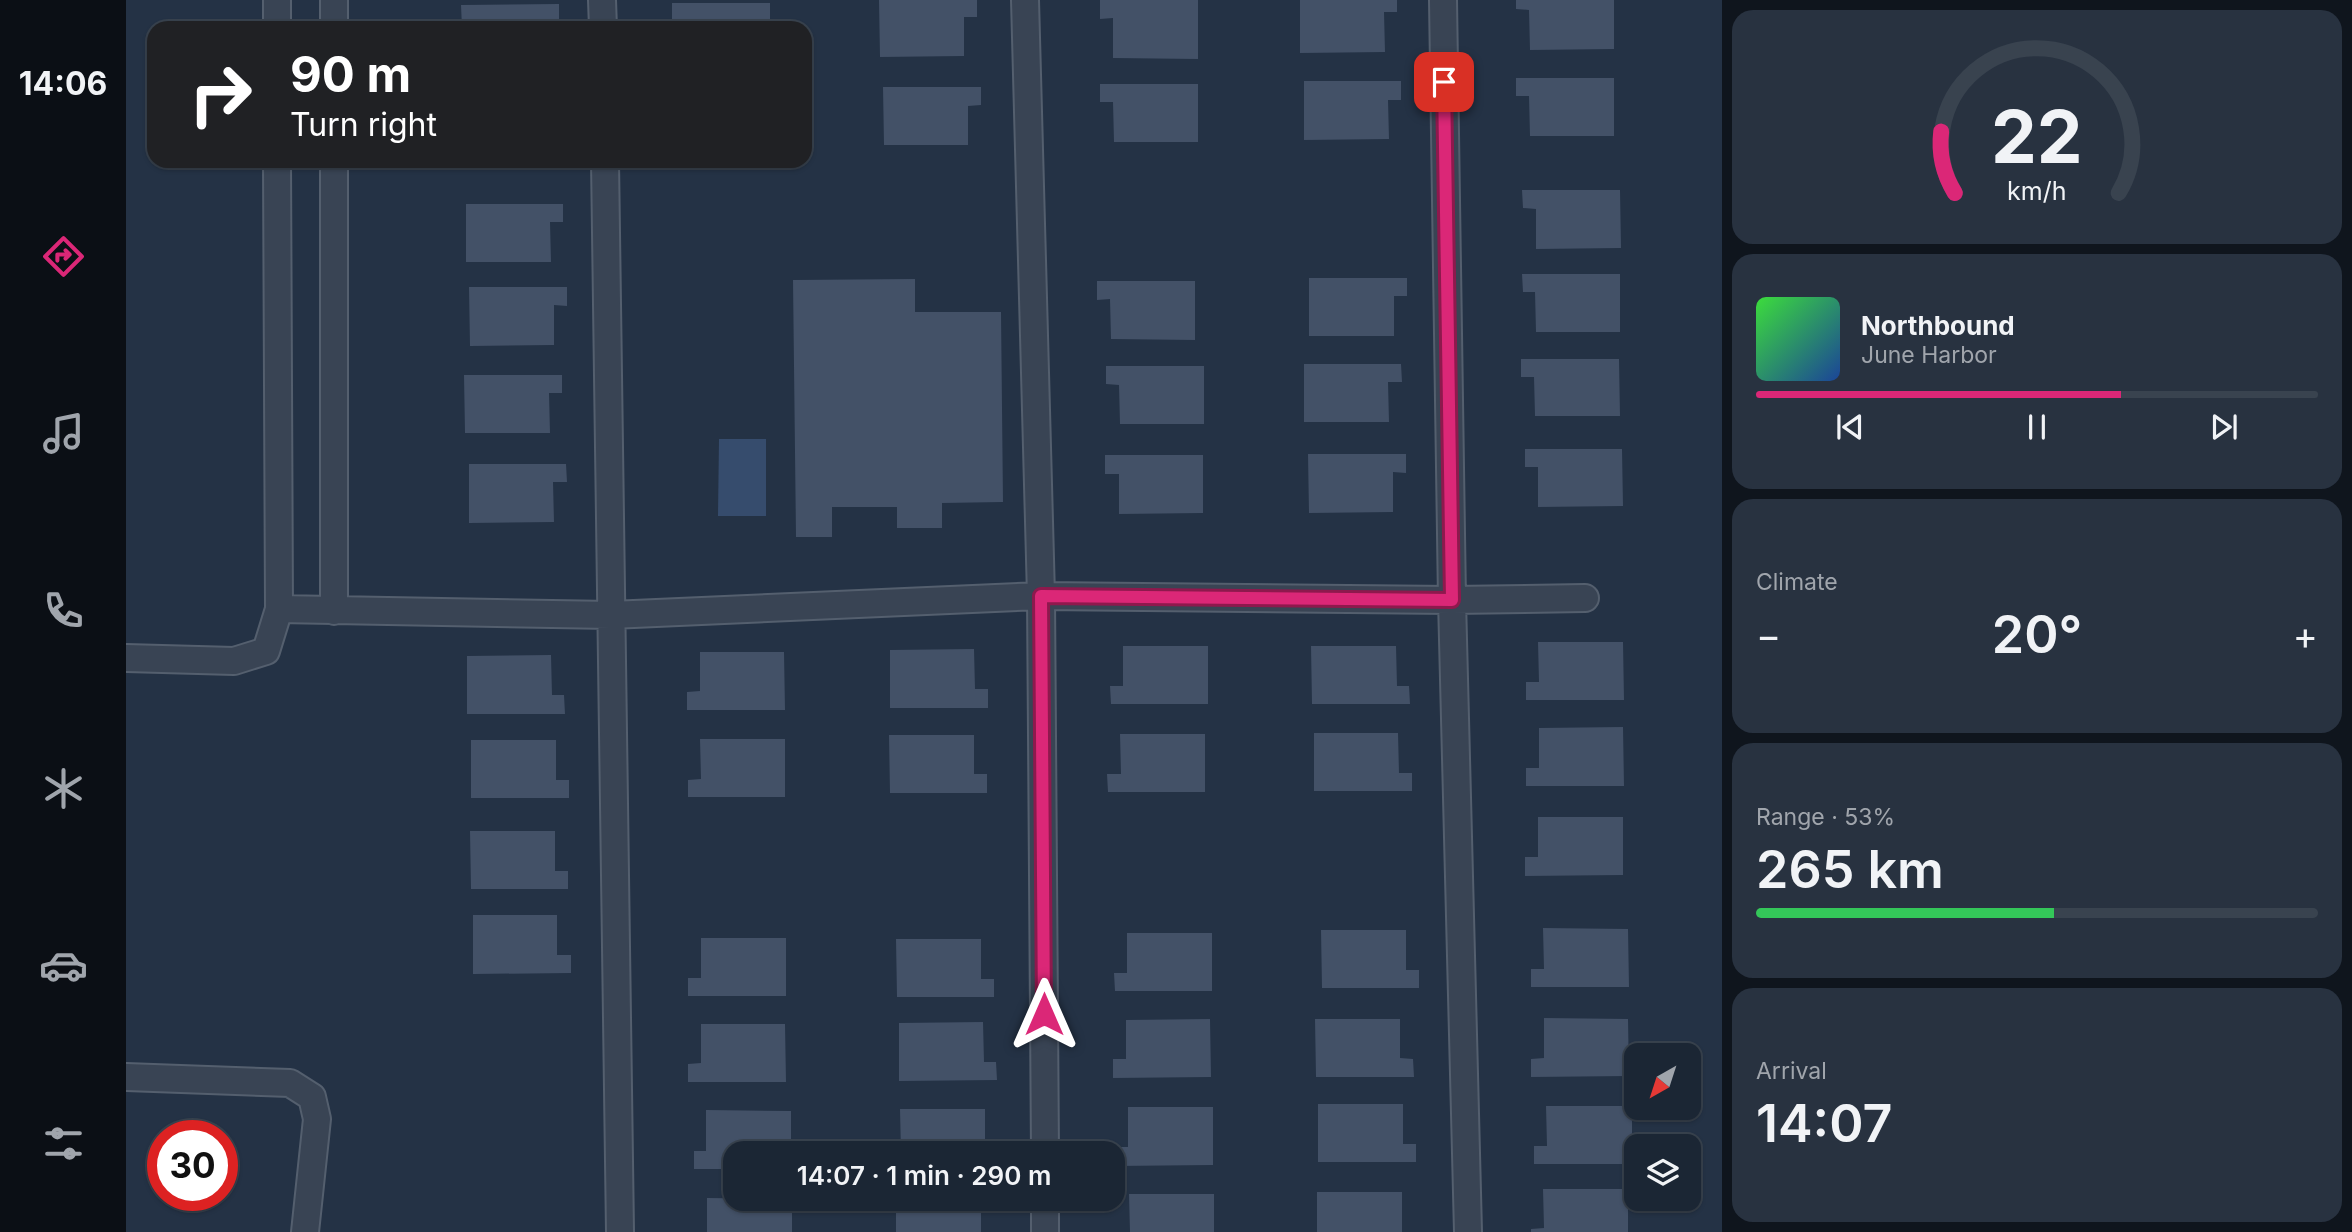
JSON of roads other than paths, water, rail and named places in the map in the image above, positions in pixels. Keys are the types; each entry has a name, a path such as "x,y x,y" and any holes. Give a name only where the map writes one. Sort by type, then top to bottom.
{"street":[{"path":"277,0 277,21"},
{"path":"334,0 334,21"},
{"path":"602,0 603,21"},
{"path":"1025,0 1041,596 1045,1141"},
{"path":"1443,0 1452,600 1468,1232"},
{"path":"126,658 234,660 266,651 279,609 277,168"},
{"path":"334,168 334,611"},
{"path":"605,168 620,1232"},
{"path":"279,609 611,615 1041,596 1452,600 1585,598"},
{"path":"126,1077 290,1083 312,1097 317,1119 305,1232"},
{"path":"1045,1211 1045,1232"}],"water":[{"path":"719,439 766,439 766,516 718,516"}]}
